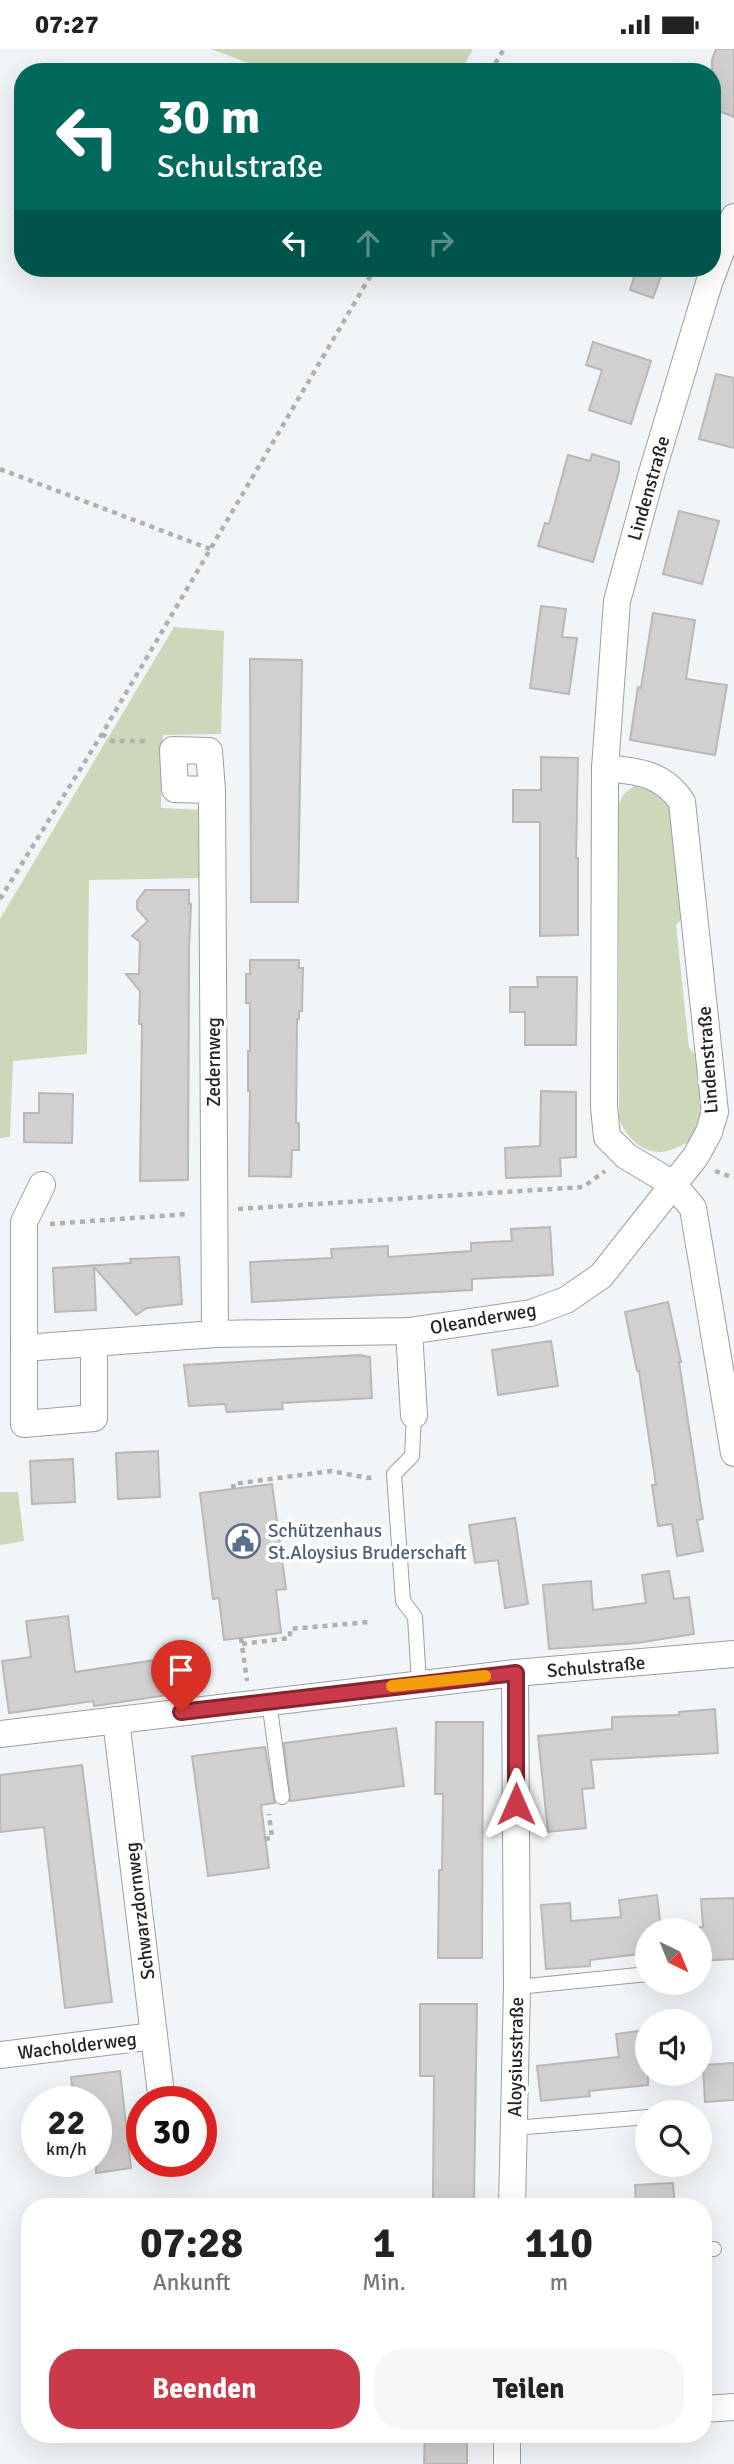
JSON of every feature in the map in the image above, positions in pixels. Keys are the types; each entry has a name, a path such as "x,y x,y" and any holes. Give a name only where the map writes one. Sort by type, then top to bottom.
{"street":[{"name":"Lindenstraße","path":"721,252 734,218"},
{"name":"Lindenstraße","path":"711,277 651,476 617,601 606,768 604,1107 607,1137 626,1156 673,1184 692,1208 734,1453"},
{"name":"Zedernweg","path":"173,750 209,751 212,790 215,1334"},
{"path":"173,750 175,789 212,790"},
{"name":"Lindenstraße","path":"606,768 634,770 664,781 682,802 715,1112 709,1132 696,1156 673,1184"},
{"name":"Oleanderweg","path":"24,1348 215,1334 409,1331 531,1313 566,1300 601,1276 673,1184"},
{"path":"41,1185 24,1222 24,1424 94,1418 94,1344"},
{"name":"Oleanderweg","path":"409,1331 414,1415"},
{"name":"Schulstraße","path":"0,1734 419,1683 734,1654"},
{"name":"Aloysiusstraße","path":"512,2198 517,1987 516,1673"},
{"name":"Schwarzdornweg","path":"116,1720 160,2086"},
{"name":"Wacholderweg","path":"0,2055 154,2036"},
{"path":"712,2408 734,2407"},
{"path":"507,2443 507,2464"}],"lane":[{"path":"414,1415 412,1456 394,1474 403,1601 415,1618 419,1683"},
{"path":"259,1702 282,1797"},
{"name":"Aloysiusstraße","path":"517,1987 635,1975"},
{"name":"Aloysiusstraße","path":"514,2128 635,2118"}],"path":[{"path":"0,899 102,734 371,277"},
{"path":"0,469 210,549"},
{"path":"102,734 112,741 161,741 173,750"},
{"path":"24,1222 57,1224 583,1187 626,1156"},
{"path":"234,1489 233,1484 331,1471 368,1478 394,1474"},
{"path":"259,1702 242,1641 290,1638 290,1629 369,1622"}],"green space":[{"path":"211,49 473,49 465,63 249,63"},
{"path":"174,627 224,631 221,734 163,735 161,808 204,810 203,878 89,880 87,1054 13,1061 10,1137 0,1138 0,919"},
{"path":"634,786 649,787 673,805 686,914 676,925 689,1048 702,1061 707,1104 691,1141 672,1150 660,1152 640,1146 625,1131 619,1119 619,804 623,795"},
{"path":"0,1492 18,1492 24,1541 0,1545"}],"building":[{"path":"716,49 734,49 734,117 721,112 721,63 712,63"},
{"path":"634,277 661,277 653,298 630,290"},
{"path":"593,342 651,361 631,424 589,410 602,370 586,365"},
{"path":"716,374 734,378 734,448 699,439"},
{"path":"592,454 619,462 619,471 593,562 538,546 545,523 549,524 568,455 590,461"},
{"path":"679,511 719,521 702,584 663,574"},
{"path":"541,606 566,609 562,637 577,638 569,694 530,688"},
{"path":"653,613 695,620 686,679 727,685 715,755 630,740"},
{"path":"250,659 302,660 298,902 251,902"},
{"path":"541,757 578,758 578,935 540,936 540,822 513,822 513,790 541,790"},
{"path":"145,890 189,890 188,1180 140,1181 140,991 126,974 139,974 140,942 132,936 148,921 137,909 137,901"},
{"path":"250,960 299,960 299,968 303,968 302,1011 299,1011 297,1019 296,1123 299,1123 299,1150 292,1150 291,1177 249,1176 250,1003 246,1003 246,974 250,974"},
{"path":"537,977 577,977 576,1045 525,1045 525,1012 510,1012 510,987 538,987"},
{"path":"541,1091 576,1092 576,1157 560,1158 561,1176 506,1178 505,1148 540,1146"},
{"path":"39,1093 73,1094 72,1143 24,1142 24,1113 39,1113"},
{"path":"550,1227 553,1275 472,1279 472,1290 252,1302 250,1262 332,1258 331,1249 388,1246 388,1257 471,1251 471,1243 512,1241 511,1229"},
{"path":"179,1257 182,1304 147,1308 136,1315 94,1267 96,1310 55,1312 53,1268 131,1263 130,1259"},
{"path":"668,1302 681,1362 703,1519 697,1520 703,1551 677,1556 672,1524 658,1526 652,1485 656,1485 639,1371 625,1312"},
{"path":"551,1341 558,1386 498,1395 492,1350"},
{"path":"360,1355 370,1357 372,1398 282,1403 283,1409 227,1412 225,1404 189,1406 184,1365"},
{"path":"158,1451 160,1497 118,1499 116,1453"},
{"path":"73,1459 75,1502 32,1504 30,1461"},
{"name":"Schützenhaus St.Aloysius Bruderschaft","path":"272,1484 286,1589 276,1590 281,1633 224,1640 219,1598 213,1599 200,1493"},
{"path":"515,1518 528,1604 505,1608 498,1560 475,1563 469,1525"},
{"path":"669,1571 674,1599 689,1597 694,1634 637,1643 549,1649 543,1585 591,1581 593,1610 646,1603 642,1575"},
{"path":"68,1616 75,1672 169,1658 174,1694 94,1706 93,1701 9,1713 2,1661 31,1657 26,1621"},
{"path":"715,1709 718,1753 591,1760 594,1788 582,1789 586,1828 548,1832 538,1736 612,1729 612,1717 679,1715 679,1712"},
{"path":"436,1722 483,1722 482,1958 438,1958 443,1794 435,1794"},
{"path":"396,1728 404,1786 290,1801 284,1743"},
{"path":"265,1747 275,1803 261,1805 269,1868 208,1876 192,1756"},
{"path":"82,1765 112,2002 65,2008 44,1827 0,1832 0,1775"},
{"path":"657,1895 660,1918 635,1918 635,1955 590,1960 590,1966 546,1969 541,1905 570,1903 571,1921 621,1917 619,1900"},
{"path":"734,1898 734,1959 712,1960 712,1918 702,1918 701,1899"},
{"path":"420,2004 477,2004 474,2198 433,2198 434,2076 420,2076"},
{"path":"635,2032 635,2086 638,2086 589,2091 590,2096 541,2101 537,2066 619,2057 616,2034"},
{"path":"734,2063 734,2100 705,2100 704,2086 712,2086 712,2064"},
{"path":"120,2071 126,2124 126,2169 112,2171 112,2086 72,2086 71,2077"},
{"path":"673,2183 674,2198 636,2198 635,2185"},
{"path":"425,2443 467,2443 467,2464 424,2464"}],"slow traffic":[{"path":"392,1686 485,1676"}],"place":[{"name":"Schützenhaus St.Aloysius Bruderschaft","path":"243,1541"}],"route":[{"path":"181,1712 516,1673 516,1804"}]}
